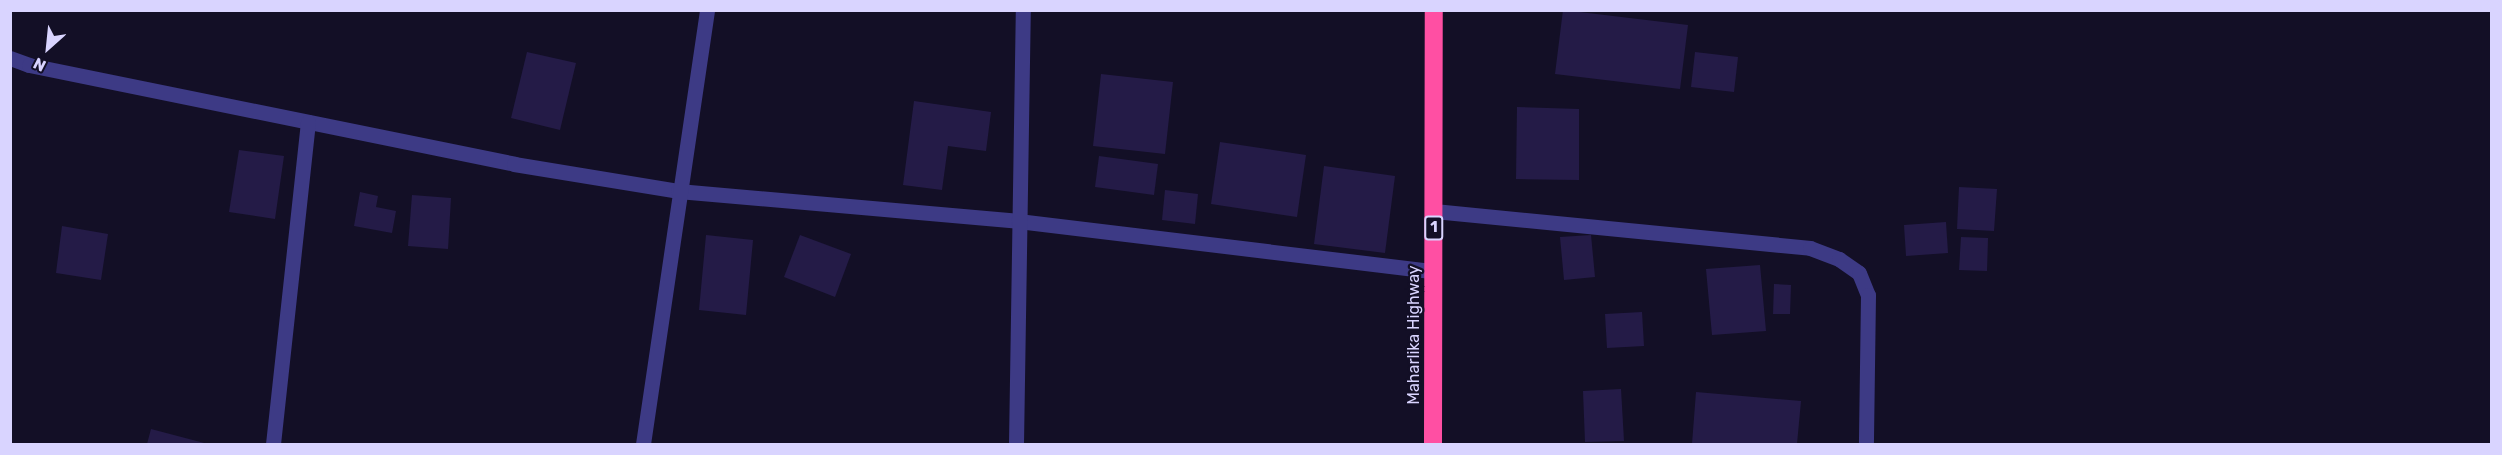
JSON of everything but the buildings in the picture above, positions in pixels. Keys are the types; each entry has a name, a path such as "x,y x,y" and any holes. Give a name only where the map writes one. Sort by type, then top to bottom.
{"highway":[{"name":"Maharlika Highway","path":"1433,444 1434,10"}],"street":[{"path":"643,444 678,192 707,10"},
{"path":"1016,444 1023,10"},
{"path":"10,58 29,65 514,164 678,192 1018,221 1433,271"},
{"path":"273,444 308,122"},
{"path":"1434,211 1810,248 1839,259 1859,273 1868,295 1866,444"}]}
